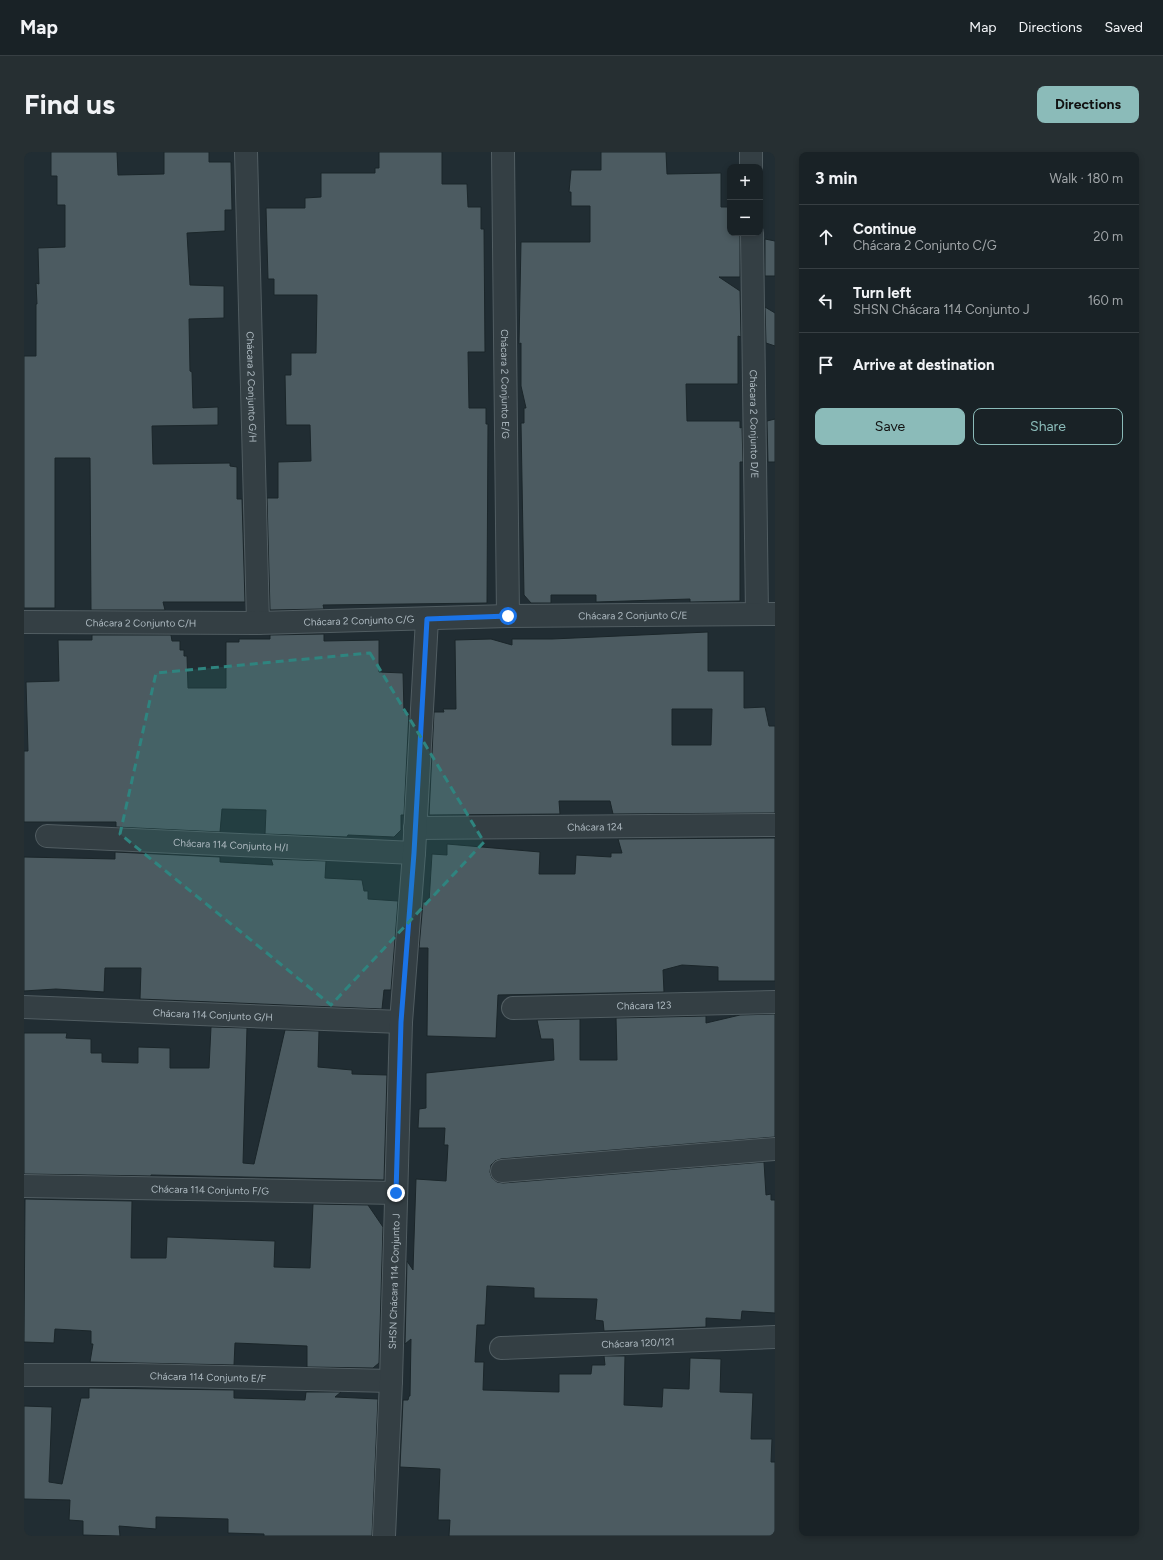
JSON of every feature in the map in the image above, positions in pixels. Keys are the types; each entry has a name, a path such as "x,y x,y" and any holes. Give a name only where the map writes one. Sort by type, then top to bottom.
{"street":[{"name":"Chácara 2 Conjunto G/H","path":"246,152 258,623"},
{"name":"Chácara 2 Conjunto E/G","path":"503,152 508,616"},
{"path":"751,152 751,164"},
{"name":"Chácara 2 Conjunto D/E","path":"752,236 766,614"},
{"name":"Chácara 2 Conjunto C/E","path":"508,616 766,614"},
{"name":"Chácara 2 Conjunto C/G","path":"258,623 508,616"},
{"name":"SHSN Chácara 114 Conjunto J","path":"384,1536 391,1381 401,1022 414,853 427,619"},
{"name":"Chácara 2 Conjunto C/H","path":"24,622 258,623"},
{"name":"Chácara 124","path":"415,828 775,825"},
{"name":"Chácara 114 Conjunto H/I","path":"48,836 414,853"},
{"name":"Chácara 123","path":"513,1008 775,1002"},
{"name":"Chácara 114 Conjunto G/H","path":"24,1007 401,1022"},
{"path":"502,1171 775,1149"},
{"name":"Chácara 114 Conjunto F/G","path":"24,1186 396,1193"},
{"name":"Chácara 120/121","path":"501,1348 775,1337"},
{"name":"Chácara 114 Conjunto E/F","path":"24,1375 135,1375 391,1381"}],"highlighted area":[{"path":"370,653 484,842 331,1005 120,834 156,673"}],"building":[{"path":"51,152 117,152 118,175 164,174 164,152 209,152 209,162 231,162 232,210 225,210 225,231 187,233 190,285 224,286 224,318 189,319 190,371 192,372 193,408 218,407 218,425 152,426 153,464 230,463 230,466 237,467 237,499 242,499 245,602 163,602 165,610 91,610 90,458 55,458 55,608 24,608 24,356 36,356 36,283 39,284 38,248 65,247 65,205 57,205 57,176 51,176"},
{"path":"379,152 442,152 442,184 467,184 468,207 481,207 481,229 484,229 485,352 468,352 469,408 486,408 486,424 488,424 487,603 323,605 324,609 270,610 267,498 278,498 278,462 311,461 310,425 286,425 285,375 291,375 291,353 316,353 317,295 274,295 274,279 268,279 266,208 305,208 305,198 321,197 321,173 375,173 375,168 379,168"},
{"path":"601,152 666,152 667,174 721,173 721,207 727,207 727,236 740,236 740,277 719,277 740,291 741,337 738,336 738,384 686,384 687,421 740,421 740,428 742,427 743,462 740,462 740,601 690,602 690,599 596,602 596,595 551,595 551,603 531,603 524,595 521,423 524,423 524,408 526,408 521,386 521,343 519,344 521,242 590,242 590,206 571,206 571,192 569,192 571,170 601,170"},
{"path":"765,239 775,241 775,276 765,276"},
{"path":"765,307 775,313 775,346 766,343"},
{"path":"775,419 775,462 768,462 767,421"},
{"path":"708,632 708,671 744,671 744,708 765,707 769,726 775,726 775,813 613,814 610,801 559,801 560,814 429,815 434,712 444,712 443,709 456,709 455,640 491,639 512,645 512,639 552,639","holes":["672,709 712,709 711,745 672,745"]},
{"path":"324,634 324,641 379,640 379,672 403,673 404,712 409,712 404,815 401,815 401,830 394,837 265,834 266,810 222,809 220,832 116,827 116,822 24,822 24,751 28,751 26,682 59,681 58,640 92,640 92,635 171,635 172,641 180,641 180,650 184,650 184,656 187,656 188,688 226,688 226,642 239,642 239,639 270,639 270,635"},
{"path":"775,838 775,981 718,981 718,967 682,965 663,970 664,992 498,995 496,1038 427,1036 428,948 419,948 423,902 429,902 432,854 447,855 447,844 540,852 539,874 575,874 576,855 611,857 611,853 622,853 618,839"},
{"path":"115,852 220,857 220,862 273,865 271,859 326,861 325,878 362,880 364,891 368,891 368,899 398,901 391,990 384,990 382,1009 140,999 141,968 105,968 104,992 56,989 24,991 24,857 115,859"},
{"path":"775,1014 775,1137 501,1159 495,1161 491,1165 490,1172 492,1178 497,1182 503,1183 764,1162 766,1195 771,1194 771,1200 775,1200 775,1313 742,1311 741,1320 706,1318 706,1327 604,1331 603,1321 595,1320 597,1299 534,1298 534,1288 487,1286 485,1325 477,1325 475,1362 484,1362 483,1390 559,1392 559,1374 591,1374 592,1365 605,1365 604,1356 625,1356 624,1405 662,1407 663,1388 689,1389 690,1358 721,1359 720,1392 753,1393 751,1439 772,1439 771,1462 775,1462 775,1536 449,1536 450,1520 438,1520 440,1469 400,1467 403,1400 408,1400 410,1396 411,1339 405,1344 407,1261 413,1270 416,1179 446,1181 448,1145 444,1145 445,1128 418,1128 419,1109 426,1108 426,1073 554,1060 553,1039 541,1039 537,1020 580,1019 580,1060 617,1060 616,1018 706,1016 706,1023 740,1015"},
{"path":"211,1027 247,1028 243,1163 254,1164 285,1030 319,1031 318,1067 352,1070 352,1074 387,1075 384,1180 24,1174 24,1033 67,1033 66,1038 91,1039 91,1053 102,1053 102,1062 138,1063 138,1047 170,1048 170,1068 209,1068"},
{"path":"25,1199 132,1201 131,1258 166,1258 167,1237 275,1241 274,1267 310,1268 313,1204 368,1205 383,1227 379,1363 373,1368 307,1367 307,1346 235,1343 234,1365 90,1362 93,1344 91,1344 91,1331 55,1329 54,1343 24,1342"},
{"path":"89,1388 234,1390 234,1398 305,1400 306,1392 341,1392 335,1397 378,1399 372,1536 264,1536 264,1534 228,1533 228,1519 156,1517 156,1529 119,1526 120,1536 83,1535 83,1521 69,1520 70,1500 24,1499 24,1406 52,1407 49,1482 62,1484 81,1398 89,1398"}],"route":[{"path":"396,1193 401,1022 414,853 427,619 508,616"}]}
